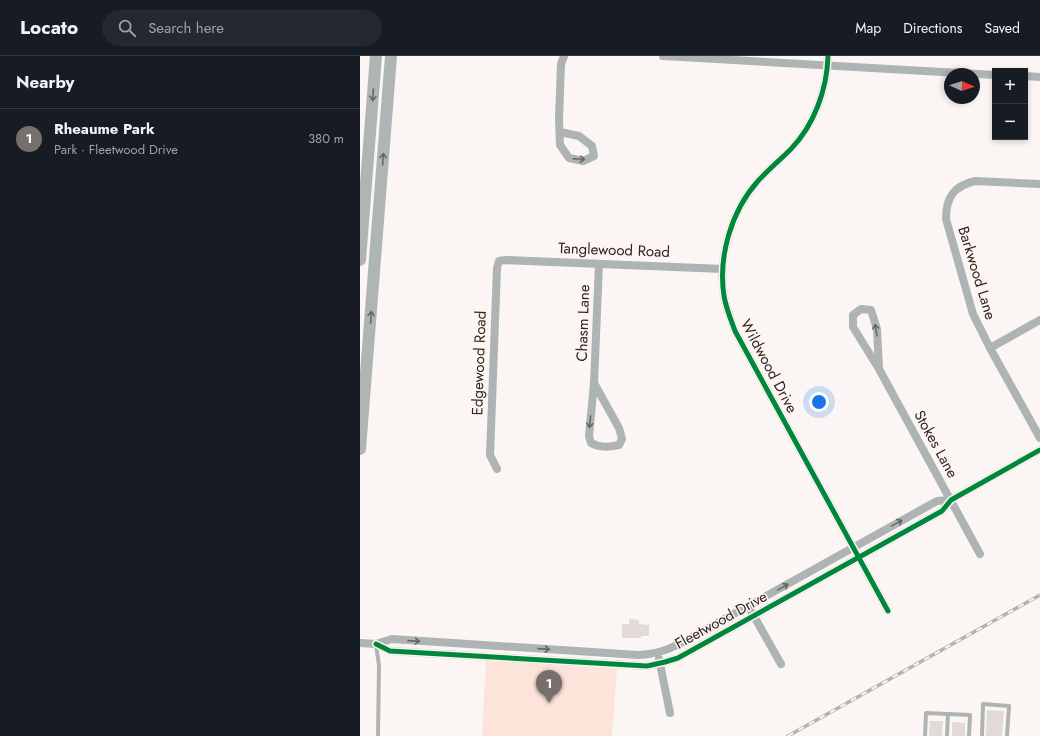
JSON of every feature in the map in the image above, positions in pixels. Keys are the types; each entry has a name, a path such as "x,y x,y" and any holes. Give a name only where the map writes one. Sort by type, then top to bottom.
{"main road":[{"path":"360,260 376,56"},
{"path":"360,449 364,356 381,184 391,56"}],"street":[{"path":"560,132 579,136 592,146 594,156 583,161 569,158 560,145 560,132 561,64 564,56"},
{"path":"663,56 992,75"},
{"name":"Wildwood Drive","path":"828,56 828,66 824,88 815,112 806,129 791,149 757,182 739,208 729,232 723,269 724,297 735,331 888,611"},
{"path":"1028,76 1040,77"},
{"name":"Barkwood Lane","path":"1040,184 975,181 960,186 951,196 948,203 946,219 973,314 990,348 1040,438"},
{"name":"Tanglewood Road","path":"505,260 723,269"},
{"name":"Edgewood Road","path":"497,469 490,455 493,362 497,268 499,261 505,260"},
{"name":"Chasm Lane","path":"594,383 619,428 622,439 619,445 610,447 597,446 591,443 589,436 594,383 599,264"},
{"name":"Stokes Lane","path":"878,369 877,329 871,310 861,309 852,315 853,327 878,369 980,554"},
{"path":"990,348 1040,320"},
{"name":"Fleetwood Drive","path":"360,643 376,644 392,639 638,655 668,650 937,501 950,500 1040,450"},
{"name":"Fleetwood Drive","path":"376,644 390,651 647,666 660,664 678,658 942,511 950,500"},
{"path":"748,606 781,664"},
{"path":"657,653 670,714"}],"lane":[{"path":"366,183 381,184"},
{"path":"376,644 379,666 378,736"},
{"path":"982,736 983,704 1009,706 1007,736"},
{"path":"925,736 926,712 970,715 969,736"},
{"path":"947,736 948,714"}],"shaded area":[{"path":"486,661 617,669 612,736 482,736"}],"building":[{"path":"629,619 639,620 639,624 649,625 649,636 641,636 641,638 622,638 622,624 629,624"},
{"path":"987,710 1004,711 1002,736 986,736"},
{"path":"930,721 943,721 942,736 929,736"},
{"path":"952,722 965,723 965,736 952,736"}],"railway":[{"path":"788,736 1040,595"}],"cycle path":[{"path":"828,56 825,82 813,118 799,140 758,181 740,206 725,250 723,266 724,296 735,331 888,611"},
{"path":"376,644 390,651 647,666 665,662 678,658 942,511 951,500 1040,450"}],"place":[{"name":"Rheaume Park","path":"549,703"}]}
